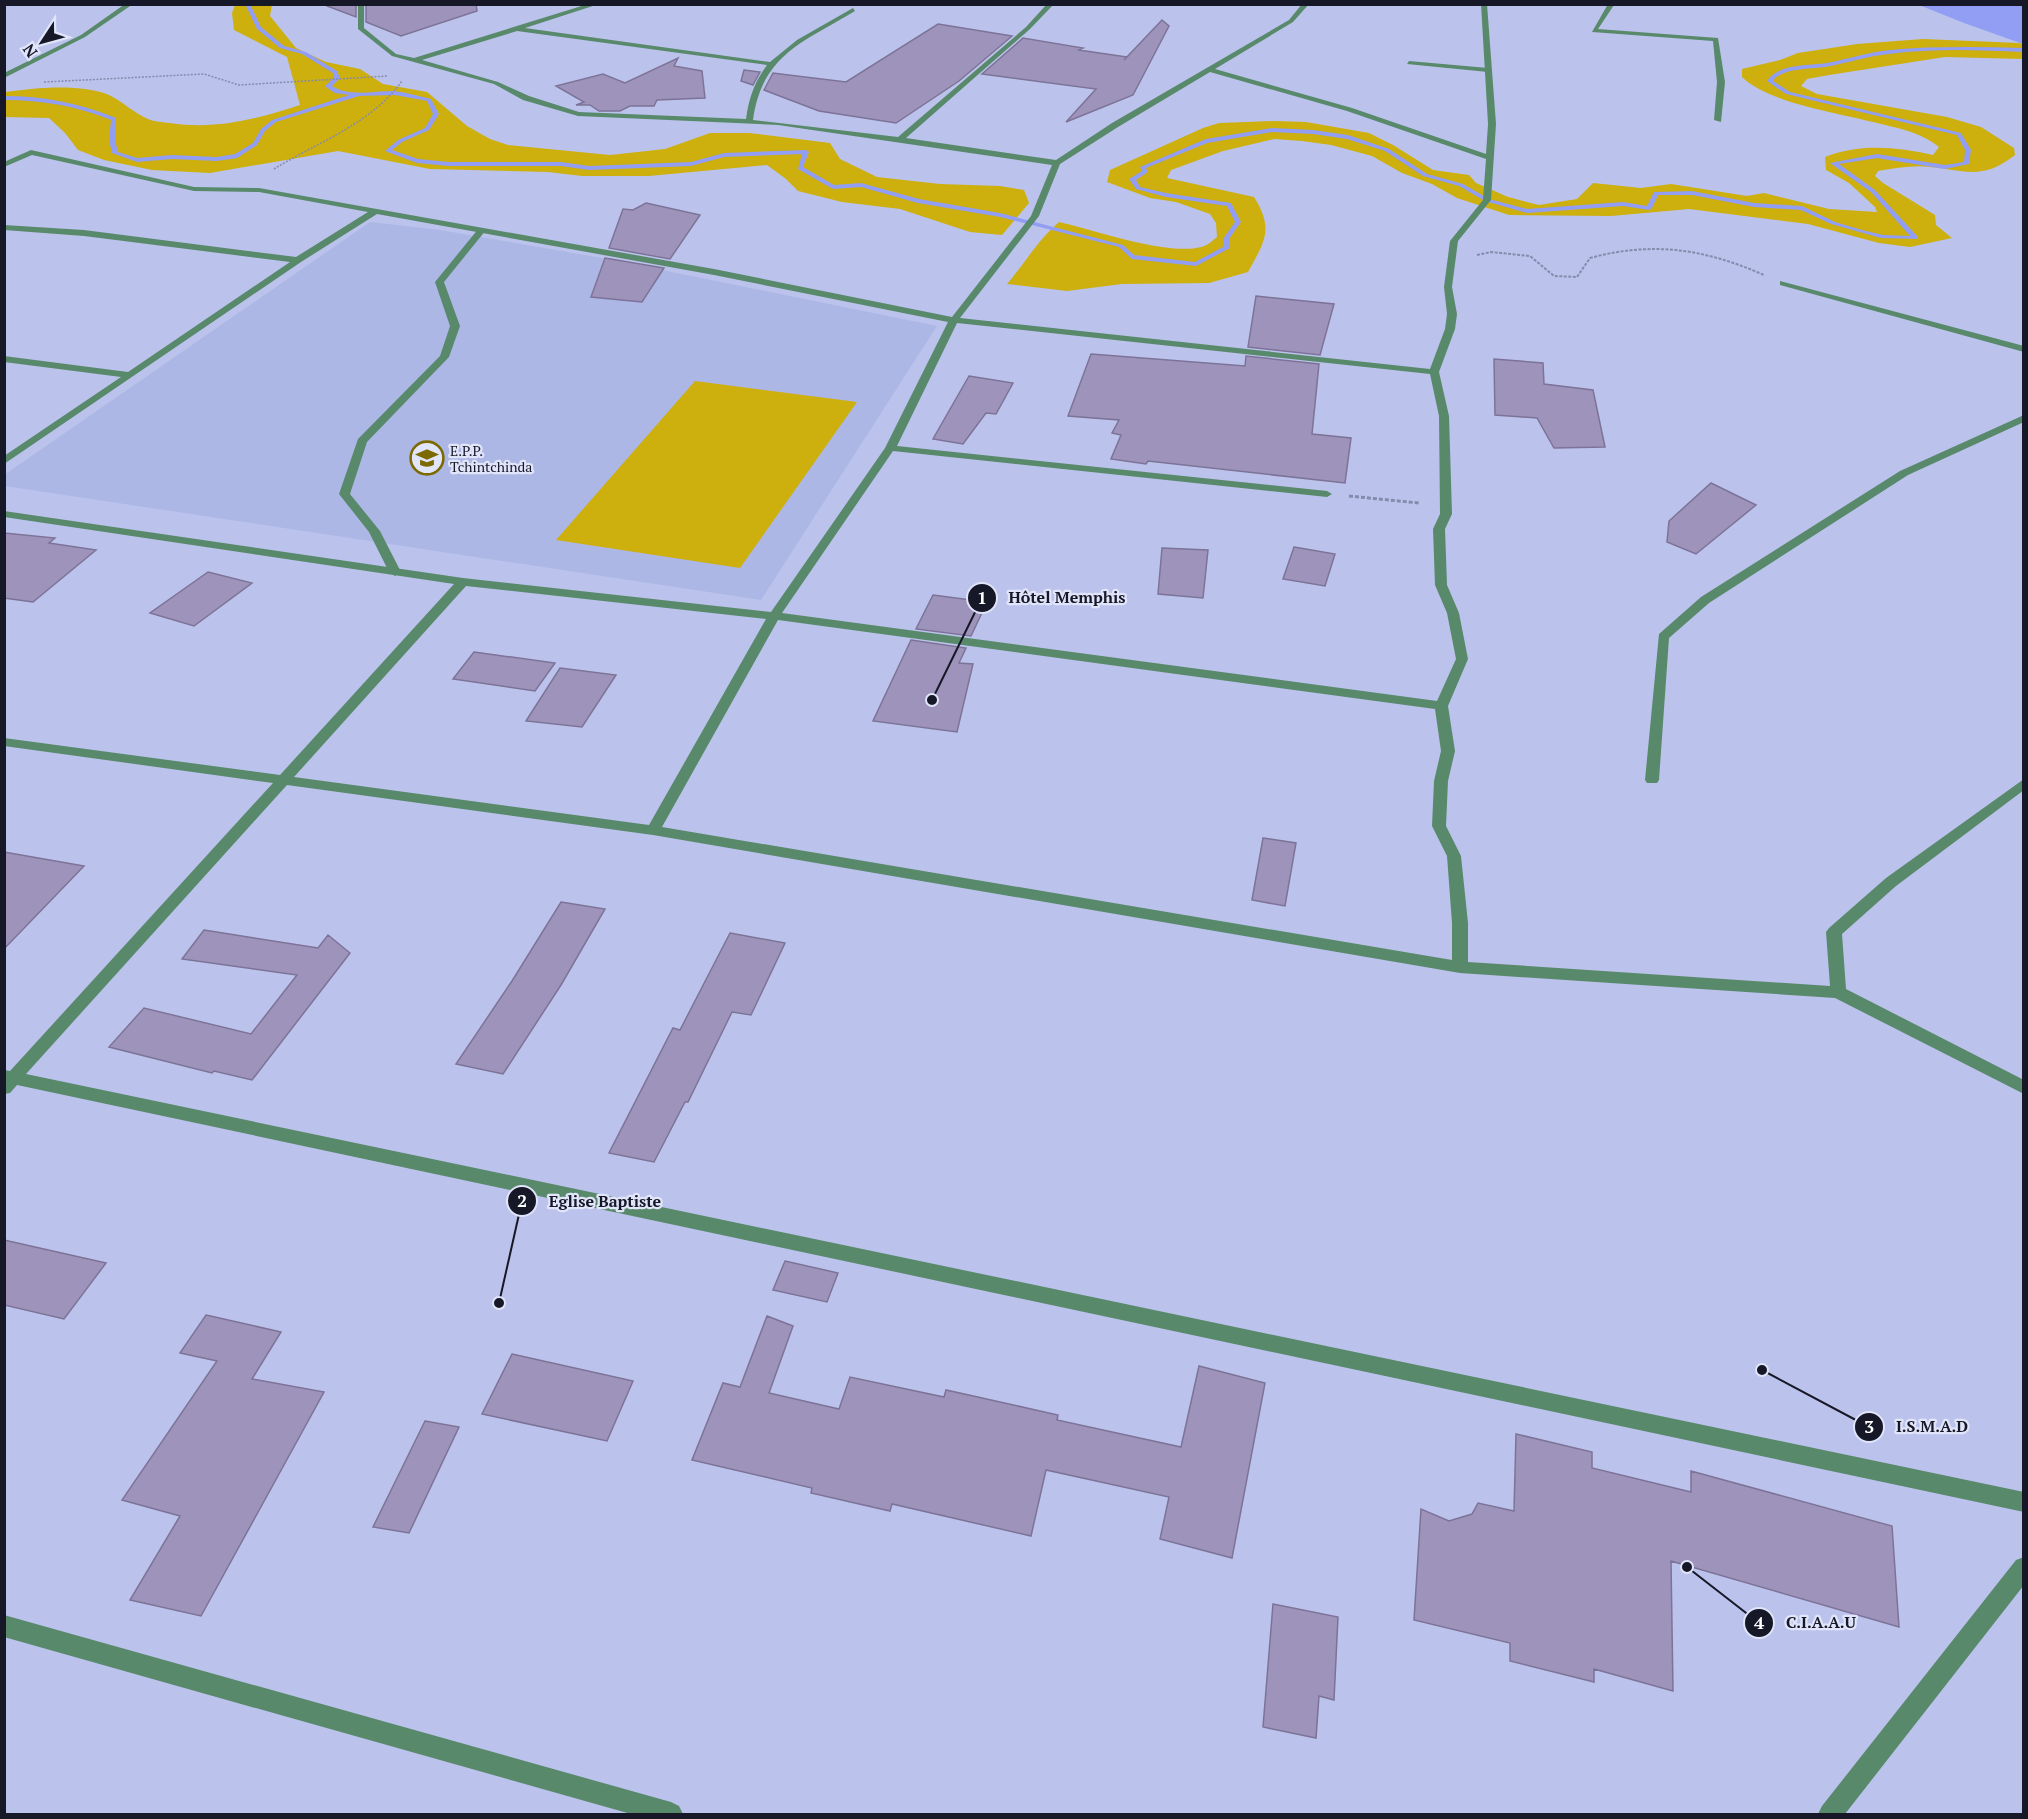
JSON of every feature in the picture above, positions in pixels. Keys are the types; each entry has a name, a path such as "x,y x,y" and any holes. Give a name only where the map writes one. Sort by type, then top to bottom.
{"street":[{"path":"4,76 83,36 130,4"},
{"path":"416,60 596,4"},
{"path":"900,139 1028,28 1051,4"},
{"path":"653,830 774,616 890,448 954,320 1035,216 1057,163 1114,125 1291,21 1306,4"},
{"path":"1460,968 1460,923 1454,856 1438,826 1441,781 1448,751 1441,706 1462,659 1453,613 1441,585 1439,529 1446,514 1444,416 1434,372 1451,322 1448,288 1454,241 1487,200 1492,124 1484,4"},
{"path":"361,5 361,29 394,55 496,83 526,98 578,114 749,122 900,139 1057,163"},
{"path":"1610,5 1594,31 1716,39 1721,82 1718,120"},
{"path":"749,122 750,100 771,64 785,49 853,10"},
{"path":"517,29 771,64"},
{"path":"1409,63 1488,70"},
{"path":"1208,69 1351,109 1490,158"},
{"path":"4,165 31,152 194,189 259,190 714,272 954,320 1434,372"},
{"path":"4,461 298,260 376,211"},
{"path":"4,227 84,233 298,260"},
{"path":"395,572 374,531 344,494 362,441 444,357 455,326 439,282 482,230"},
{"path":"1783,284 2024,349"},
{"path":"4,359 130,375"},
{"path":"1653,780 1663,638 1705,600 1904,473 2024,418"},
{"path":"890,448 1328,494"},
{"path":"4,514 463,582 774,616 1441,706"},
{"path":"7,1081 463,582"},
{"path":"4,742 653,830 1460,968 1838,992 2024,1088"},
{"path":"1838,992 1834,932 1892,882 2024,783"},
{"path":"7,1081 2024,1502"},
{"path":"1830,1815 2024,1567"},
{"path":"4,1626 671,1815"}],"path":[{"path":"259,190 263,176 363,117 395,93 416,60"},
{"path":"44,82 204,74 238,85 384,77 407,72"},
{"path":"1452,257 1513,252 1530,256 1554,276 1577,277 1590,258 1625,250 1651,248 1702,254 1733,261 1783,284"},
{"path":"1328,494 1445,505"}],"shaded area":[{"path":"235,5 272,5 270,16 296,48 326,62 360,69 383,84 427,92 467,126 490,139 508,145 610,155 665,149 710,133 749,133 830,143 840,159 877,177 940,184 1000,186 1024,190 1029,203 1002,235 970,232 900,209 842,202 798,191 767,165 649,176 582,176 548,172 430,169 338,151 210,173 152,170 104,160 78,150 49,118 5,117 5,92 43,88 98,91 109,95 150,120 187,125 236,122 300,105 287,57 234,30 232,13"},
{"path":"1923,39 2019,43 2023,44 2023,59 1945,57 1807,79 1801,86 1817,94 1947,117 1981,127 2014,148 2015,155 1984,171 1965,172 1918,166 1878,171 1875,176 1935,215 1936,225 1952,238 1910,247 1879,243 1808,224 1689,209 1611,216 1509,215 1457,198 1432,184 1402,173 1372,156 1331,145 1274,139 1223,151 1171,170 1167,178 1254,197 1264,218 1265,235 1248,272 1209,283 1122,284 1067,291 1007,284 1038,244 1059,222 1131,241 1170,248 1201,247 1211,242 1217,237 1216,223 1210,214 1176,202 1150,198 1107,182 1110,170 1219,123 1306,122 1369,133 1433,170 1469,175 1476,183 1508,197 1539,205 1577,199 1593,183 1641,188 1671,184 1747,196 1764,193 1829,209 1877,212 1875,207 1849,183 1826,170 1825,157 1865,148 1906,150 1933,155 1939,147 1909,131 1811,108 1771,95 1742,77 1742,69 1798,53 1857,44"},
{"path":"370,222 440,230 608,259 937,326 761,600 5,486 4,475"},
{"path":"695,381 857,402 740,568 556,540"}],"water":[{"path":"1919,5 2023,5 2023,44 1964,23"}],"building":[{"path":"327,4 356,4 356,17 327,6"},
{"path":"366,4 476,4 477,11 401,36 366,22"},
{"path":"1162,20 1169,26 1133,95 1066,122 1096,89 982,74 1023,38 1127,57"},
{"path":"938,24 1012,36 959,81 896,123 819,111 764,90 773,73 846,82"},
{"path":"678,58 674,66 702,71 705,98 657,100 654,106 630,106 620,111 599,111 590,105 576,105 584,102 556,86 603,74 625,83"},
{"path":"744,70 760,72 753,85 741,81"},
{"path":"646,203 700,215 670,259 609,248 623,209 633,210"},
{"path":"605,258 664,268 642,302 591,297"},
{"path":"1256,296 1334,304 1320,355 1248,347"},
{"path":"1091,354 1245,366 1246,356 1319,364 1312,434 1351,438 1345,483 1111,459 1121,435 1112,433 1119,420 1068,416"},
{"path":"1494,359 1543,363 1544,384 1593,390 1605,447 1554,448 1537,418 1495,415"},
{"path":"969,376 1013,383 996,414 986,413 963,444 933,439"},
{"path":"1711,483 1756,505 1696,554 1667,542 1669,521"},
{"path":"4,533 55,538 49,543 96,550 33,602 4,598"},
{"path":"1294,547 1335,554 1325,586 1283,579"},
{"path":"1162,548 1208,550 1203,598 1158,594"},
{"path":"208,572 252,583 194,626 150,613"},
{"path":"933,595 987,602 971,636 916,629"},
{"path":"911,640 966,648 959,663 973,664 957,732 873,721"},
{"path":"474,652 555,663 535,691 453,679"},
{"path":"560,668 616,675 582,727 526,721"},
{"path":"1263,838 1296,843 1285,906 1252,900"},
{"path":"4,852 84,866 4,949"},
{"path":"561,902 605,909 561,985 503,1074 456,1064 512,981"},
{"path":"204,930 318,948 328,935 350,953 252,1080 214,1071 212,1073 109,1047 144,1008 251,1034 297,975 182,959"},
{"path":"730,933 785,943 751,1015 732,1012 688,1102 685,1102 654,1162 609,1153 673,1028 680,1030"},
{"path":"4,1240 106,1263 64,1319 4,1305"},
{"path":"785,1261 838,1273 827,1302 773,1290"},
{"path":"206,1315 281,1332 252,1379 324,1392 201,1616 130,1600 180,1516 122,1500 217,1361 180,1353"},
{"path":"767,1316 793,1326 769,1393 839,1409 850,1377 944,1397 946,1390 1058,1415 1057,1420 1181,1447 1199,1366 1265,1383 1232,1558 1160,1539 1169,1497 1046,1470 1031,1536 892,1504 890,1511 811,1493 812,1488 692,1460 723,1383 740,1387"},
{"path":"512,1354 633,1381 607,1441 482,1414"},
{"path":"425,1421 459,1427 409,1533 373,1527"},
{"path":"1516,1434 1592,1452 1592,1468 1691,1492 1691,1471 1892,1526 1899,1627 1671,1561 1673,1691 1594,1669 1594,1682 1510,1661 1510,1643 1414,1620 1421,1509 1449,1521 1472,1514 1478,1503 1514,1511"},
{"path":"1273,1604 1338,1617 1334,1700 1319,1696 1316,1738 1263,1727"}],"waterway":[{"path":"247,4 259,28 282,47 304,53 335,72 337,78 328,86 337,92 354,94"},
{"path":"4,98 35,98 61,102 86,108 114,119 112,140 115,153 137,160 172,157 217,159 237,156 255,144 263,130 274,121 358,94 395,93 429,100 436,114 427,129 400,141 388,151 417,161 449,164 561,164 589,168 691,164 724,155 806,152 800,168 833,187 861,185 918,201 1000,215 1121,246 1132,257 1196,264 1227,248 1226,239 1238,222 1229,204 1166,195 1138,188 1132,179 1146,171 1142,168 1206,141 1272,130 1348,137 1387,150 1425,175 1461,185 1487,200 1527,211 1623,204 1649,208 1656,193 1692,193 1754,205 1802,208 1833,223 1860,231 1883,237 1916,238 1873,191 1833,163 1877,156 1945,167 1967,163 1968,150 1959,134 1788,93 1770,81 1774,75 1796,68 1825,65 1888,52 1951,48 2024,50"}],"place":[{"name":"E.P.P. Tchintchinda","path":"427,458"},
{"name":"Hôtel Memphis","path":"932,700"},
{"name":"Eglise Baptiste","path":"499,1303"},
{"name":"I.S.M.A.D","path":"1762,1370"},
{"name":"C.I.A.A.U","path":"1687,1567"}]}
